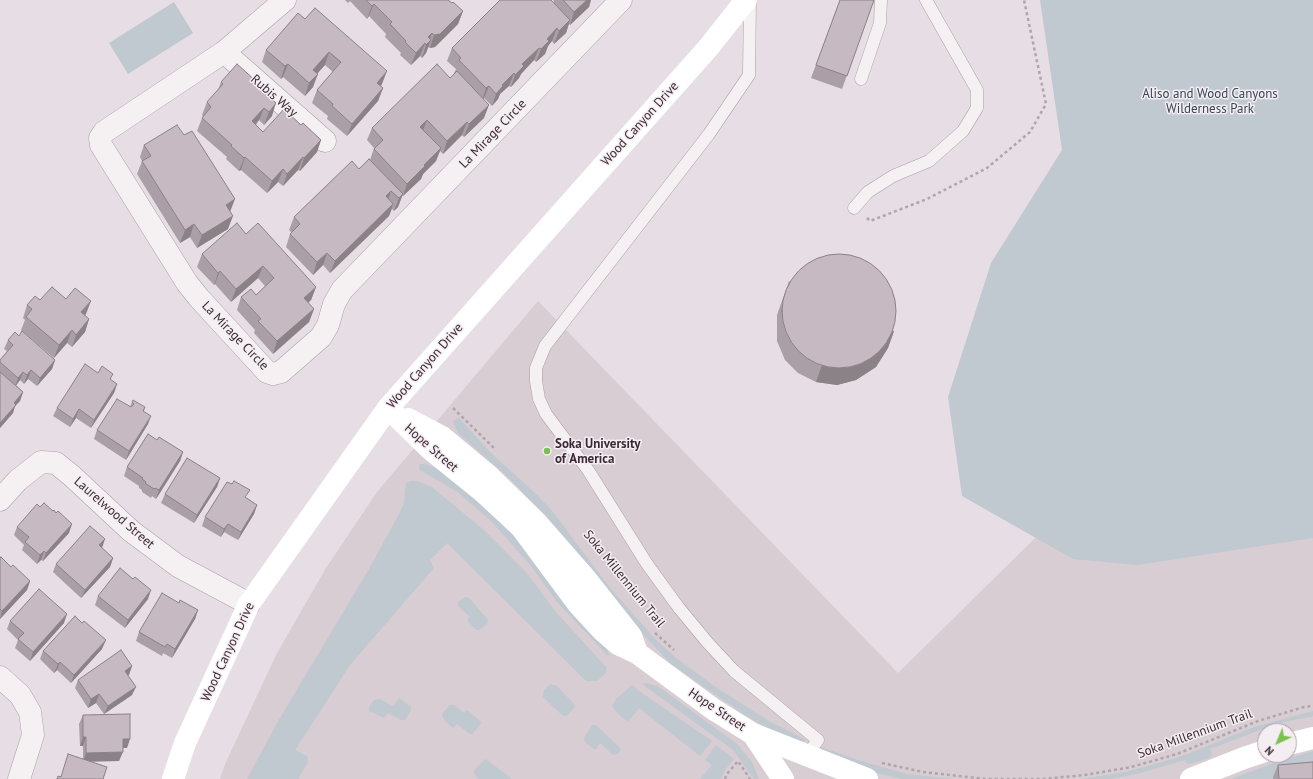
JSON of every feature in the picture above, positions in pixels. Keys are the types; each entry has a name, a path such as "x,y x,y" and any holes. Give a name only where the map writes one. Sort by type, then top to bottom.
{"main road":[{"name":"Wood Canyon Drive","path":"173,779 185,743 249,604 388,408 708,48 746,0"},
{"name":"Hope Street","path":"388,408 442,436 490,477 536,522 586,579 631,636 637,653 713,709 753,734 783,779"},
{"path":"753,734 812,748 867,779"},
{"path":"1297,742 1313,738"},
{"path":"1191,779 1257,754"}],"street":[{"name":"La Mirage Circle","path":"285,0 224,52 104,132 100,138 101,145 187,283 267,372 274,374 281,372 321,337 328,325 334,304 342,290 621,0"},
{"name":"Rubis Way","path":"224,52 324,141"},
{"name":"Laurelwood Street","path":"0,500 18,480 41,462 56,463 131,531 178,566 249,604"},
{"path":"0,677 20,695 30,712 33,735 19,779"}],"lane":[{"path":"750,0 749,75 709,134 545,346 536,368 536,381 539,399 546,414 588,470 647,564 679,608 734,671 812,748"},
{"path":"861,79 880,23 881,0"},
{"path":"854,208 868,192 893,176 929,161 963,131 977,108 977,90 926,0"}],"path":[{"path":"453,408 498,453"},
{"name":"Soka Millennium Trail","path":"654,633 677,652"},
{"name":"Soka Millennium Trail","path":"880,762 923,772 986,778 1043,779 1085,775 1131,767 1177,754 1258,721 1304,707 1313,706"},
{"path":"725,779 727,774 738,761 750,779"}],"shaded area":[{"name":"Soka University of America","path":"1313,229 1313,779 220,779 225,764 277,653 326,568 377,492 538,301 898,673 1165,410"}],"green space":[{"name":"Aliso and Wood Canyons Wilderness Park","path":"1040,0 1313,0 1313,538 1137,565 1073,559 962,496 948,397 991,263 1062,150"},
{"path":"174,2 193,33 128,74 109,43"},
{"path":"459,418 491,453 537,495 553,512 610,588 658,642 676,658 717,688 769,721 806,740 801,744 765,727 671,664 628,618 583,564 560,532 546,516 510,479 458,433 453,421"},
{"path":"419,464 425,464 436,468 463,488 496,518 518,541 561,599 608,651 609,657 557,602 531,566 492,522 459,493 419,469"},
{"path":"417,481 432,487 485,531 527,573 555,611 606,667 606,673 597,681 586,681 447,543 430,560 434,568 350,665 295,750 307,756 308,762 298,779 247,779 277,723 369,569 404,503 406,483"},
{"path":"465,597 469,598 488,620 486,625 479,630 476,630 467,620 470,617 458,606 458,602"},
{"path":"647,683 659,687 737,744 752,762 759,779 754,779 733,750 642,684"},
{"path":"550,684 557,686 574,704 575,706 568,715 562,715 543,697 544,690"},
{"path":"632,685 712,741 700,756 639,708 628,722 617,713 612,706 616,699"},
{"path":"399,698 411,707 411,710 405,720 401,720 388,713 384,718 369,711 369,707 374,700 379,699 393,706"},
{"path":"450,705 454,705 464,713 467,710 481,722 472,734 457,724 453,728 444,720 442,714"},
{"path":"1313,711 1313,716 1281,723 1269,723"},
{"path":"592,725 596,725 619,747 621,750 618,754 613,755 600,743 595,750 585,742 584,738"},
{"path":"1257,726 1257,731 1210,749 1212,754 1209,758 1190,764 1186,763 1185,760 1137,774 1111,779 1080,779 1126,772 1169,760"},
{"path":"716,745 734,759 724,771 721,779 700,779 712,765 705,760"},
{"path":"821,747 858,760 907,774 956,779 901,779 873,772 822,754"},
{"path":"1313,751 1313,775 1273,779 1231,779 1274,763 1297,763 1297,756"},
{"path":"485,759 512,779 479,779 476,777 474,770"}],"building":[{"path":"366,0 448,0 452,3 453,2 463,11 440,34 434,35 432,33 428,37 431,40 426,45 425,43 416,53 390,24 392,22 374,4 372,6"},
{"path":"500,0 551,0 570,20 559,31 557,28 547,39 549,41 522,64 524,66 515,75 514,73 502,85 503,86 496,94 489,86 486,88 459,60 461,58 452,48"},
{"path":"563,0 587,0 574,12"},
{"path":"840,0 874,0 847,76 816,65"},
{"path":"315,8 387,71 377,83 383,88 352,124 317,90 341,62 329,52 313,70 318,74 309,83 288,64 285,66 266,50 298,13 305,19"},
{"path":"237,64 257,82 255,84 276,103 269,112 264,108 252,121 263,132 284,109 301,125 303,123 321,140 287,174 283,169 272,181 245,157 244,158 202,118 211,107 207,102 223,84 221,82"},
{"path":"437,64 450,78 457,71 489,105 469,124 467,122 447,141 427,120 420,127 441,148 407,184 374,149 383,140 372,128"},
{"path":"177,125 184,135 192,131 235,199 226,205 233,216 202,235 194,224 185,230 142,161 151,156 144,145"},
{"path":"369,159 403,194 399,198 391,191 386,196 393,204 335,261 327,253 317,262 290,234 300,224 294,217 352,161 359,169"},
{"path":"237,223 246,234 258,223 316,287 304,298 314,309 277,341 258,321 261,319 241,297 251,289 256,295 274,278 263,266 236,289 220,271 218,273 202,254"},
{"path":"839,254 861,258 879,271 892,289 896,311 892,333 879,351 861,364 839,368 817,364 799,351 786,333 782,311 786,289 799,271 817,258"},
{"path":"52,287 66,299 75,288 91,301 81,312 89,319 76,335 72,330 59,345 26,317 32,309 27,305 35,296 40,300"},
{"path":"22,331 55,360 40,378 31,370 27,375 23,372 18,378 0,362 0,360 13,345 8,340 15,332 19,336"},
{"path":"85,364 98,373 102,366 113,374 110,379 117,384 94,420 79,409 73,419 57,408"},
{"path":"0,372 23,392 14,403 16,405 0,423"},
{"path":"117,399 131,407 134,404 132,402 133,400 145,407 143,411 151,416 129,451 97,430"},
{"path":"148,434 157,440 159,437 183,452 159,490 154,489 145,483 146,482 142,479 143,478 127,467"},
{"path":"187,458 220,478 197,515 165,494"},
{"path":"234,481 250,490 245,497 257,505 241,532 228,524 224,529 205,517 227,482 232,484"},
{"path":"44,503 56,513 58,511 72,524 46,553 44,551 40,555 25,542 29,537 17,527 37,504 40,507"},
{"path":"90,526 105,539 99,545 113,558 85,590 56,564"},
{"path":"1,557 11,567 13,565 30,581 2,611 0,609"},
{"path":"120,568 133,579 135,577 151,590 128,620 98,596"},
{"path":"39,589 67,614 33,652 18,639 24,633 10,621"},
{"path":"162,593 179,603 180,600 198,610 175,649 167,644 165,647 139,632"},
{"path":"75,616 82,623 84,621 106,640 74,675 60,662 58,664 43,651"},
{"path":"121,650 132,666 125,671 136,687 108,706 99,694 91,699 78,680"},
{"path":"130,714 130,739 123,739 123,752 86,753 86,737 83,737 83,715"},
{"path":"68,754 107,767 103,779 57,779 58,776 61,777"},
{"path":"1313,762 1313,779 1279,779 1278,765"}],"place":[{"name":"Soka University of America","path":"547,451"}]}
